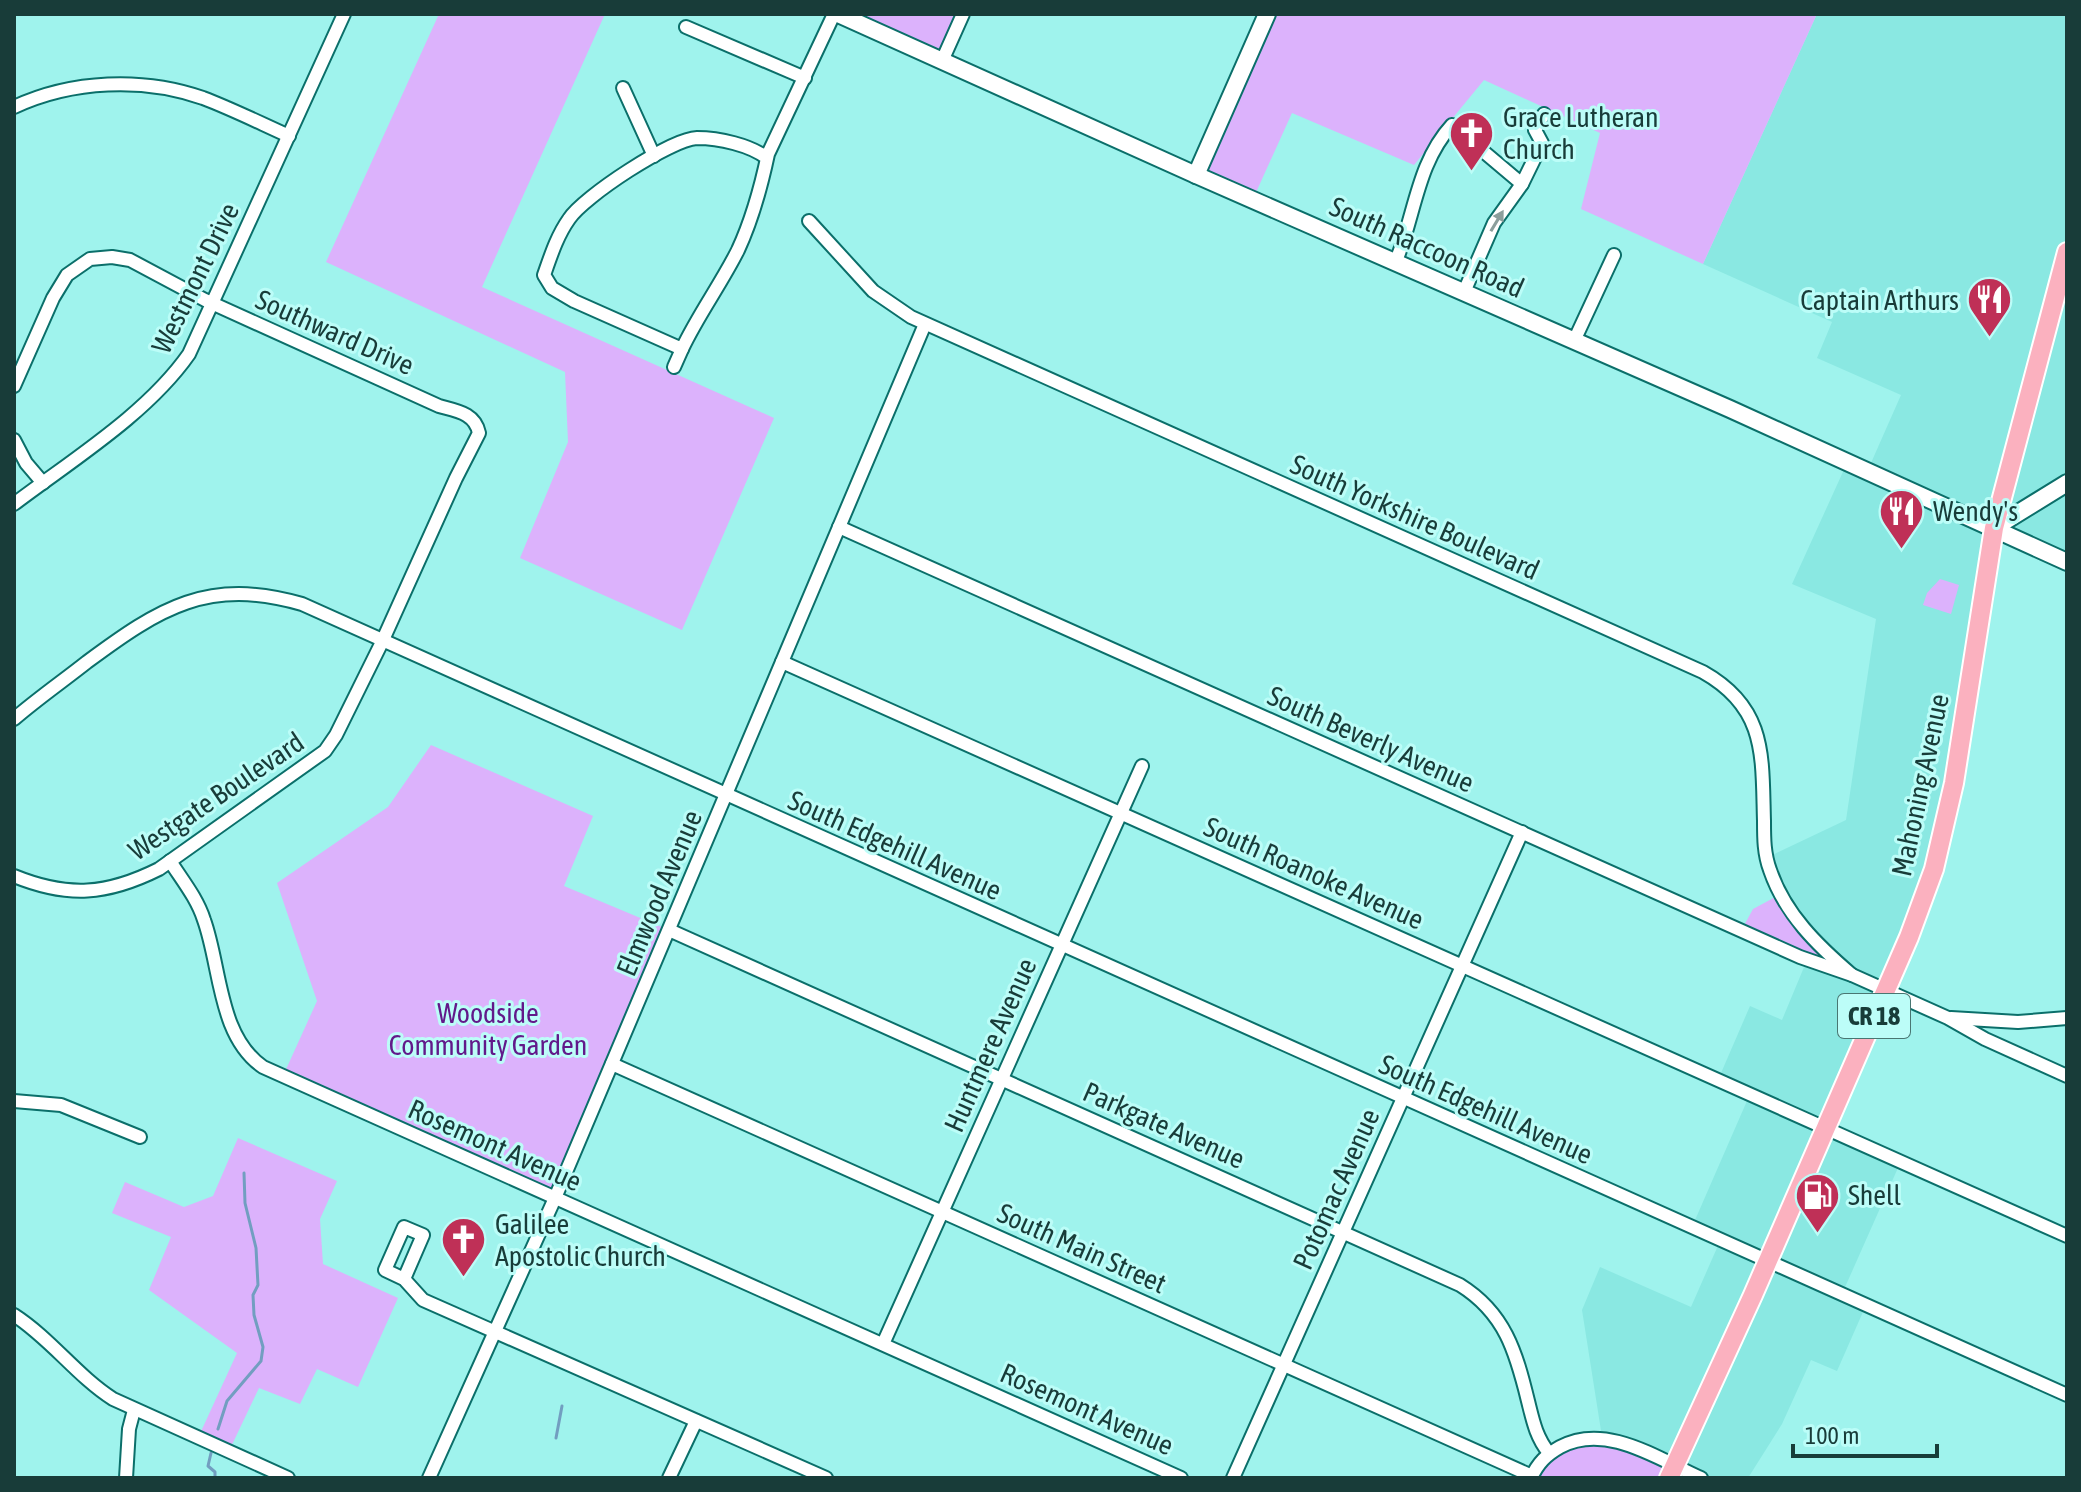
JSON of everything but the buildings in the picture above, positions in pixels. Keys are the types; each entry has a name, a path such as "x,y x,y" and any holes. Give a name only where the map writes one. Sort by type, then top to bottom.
{"main road":[{"name":"Mahoning Avenue","path":"1672,1472 1923,903 1944,832 1994,528 2067,252"}],"street":[{"name":"Westmont Drive","path":"14,504 164,386 189,354 344,14"},
{"path":"674,367 700,312 738,250 764,178 767,158 836,14"},
{"name":"South Raccoon Road","path":"836,14 2067,562"},
{"path":"942,61 963,14"},
{"path":"1196,175 1267,14"},
{"path":"686,27 805,78"},
{"path":"14,107 44,94 89,86 153,86 202,98 289,136"},
{"path":"623,88 654,156"},
{"path":"1464,292 1494,223 1522,184 1542,143 1535,130 1544,114"},
{"path":"1396,261 1427,161 1440,138 1452,125 1522,184"},
{"path":"682,349 574,301 552,288 544,275 553,247 569,217 580,205 654,156 695,138 733,144 759,152 767,158"},
{"name":"South Yorkshire Boulevard","path":"809,221 873,291 925,324 1674,659 1723,684 1748,712 1759,741 1765,849 1776,886 1803,929 1852,975"},
{"path":"1574,341 1614,255"},
{"name":"Southward Drive","path":"15,379 60,284 74,268 90,259 112,257 130,260 213,303 439,406 472,417 478,426 478,440 456,478 382,642"},
{"name":"Elmwood Avenue","path":"429,1478 555,1198 925,324"},
{"path":"14,440 22,457 43,483"},
{"path":"1994,528 2067,483"},
{"name":"South Beverly Avenue","path":"839,527 1800,957 1886,990 2067,1076"},
{"name":"South Edgehill Avenue","path":"14,719 131,629 159,612 189,602 236,594 266,595 302,604 2067,1395"},
{"name":"Westgate Boulevard","path":"14,876 51,890 88,891 131,882 170,861 325,751 382,642"},
{"name":"South Roanoke Avenue","path":"782,662 2067,1236"},
{"name":"Huntmere Avenue","path":"883,1344 1142,766"},
{"name":"Potomac Avenue","path":"1233,1478 1522,832"},
{"name":"Rosemont Avenue","path":"170,861 204,918 232,1027 241,1045 257,1063 1181,1478"},
{"name":"Parkgate Avenue","path":"669,930 1460,1285 1488,1307 1510,1339 1537,1436 1549,1453"},
{"path":"1948,1018 2018,1022 2067,1018"},
{"name":"South Main Street","path":"612,1064 1531,1477"},
{"path":"14,1101 61,1105 140,1137"},
{"path":"404,1279 423,1300 824,1478"},
{"path":"14,1315 55,1346 104,1393 134,1410 288,1478"},
{"path":"126,1478 129,1429 134,1410"},
{"path":"669,1478 696,1421"},
{"path":"1531,1477 1549,1453 1584,1438 1602,1437 1621,1443 1672,1472 1701,1478"}],"shaded area":[{"path":"1817,14 2067,14 2067,562 1995,528 1944,832 1826,1127 1901,1161 1842,1294 1866,1305 1837,1371 1811,1360 1782,1424 1748,1478 1701,1478 1602,1437 1582,1310 1600,1267 1691,1307 1720,1241 1692,1227 1750,1094 1718,1080 1750,1006 1782,1020 1807,960 1803,929 1766,858 1846,820 1876,619 1792,584 1847,463 1867,472 1901,395 1817,358 1832,322 1703,264"}],"green space":[{"path":"439,14 605,14 482,287 774,418 682,630 520,558 568,442 565,372 326,262"},
{"path":"838,14 963,14 942,61"},
{"path":"1267,14 1817,14 1703,264 1581,209 1600,133 1484,80 1414,165 1292,113 1253,199 1196,175"},
{"path":"1940,579 1959,585 1951,614 1923,605 1927,593"},
{"name":"Woodside Community Garden","path":"431,745 593,816 564,886 669,930 555,1198 283,1076 317,1001 277,883 388,807"},
{"path":"1781,894 1852,975 1741,931 1753,909"},
{"path":"238,1138 337,1181 320,1219 323,1264 398,1298 358,1387 317,1369 300,1404 259,1388 229,1451 198,1438 237,1353 149,1290 171,1237 112,1213 125,1182 184,1207 213,1196"},
{"path":"1602,1437 1701,1478 1531,1478 1549,1453"}],"waterway":[{"path":"218,1429 227,1401 261,1361 263,1347 254,1315 253,1295 258,1285 256,1248 245,1203 244,1173"},
{"path":"556,1438 562,1406"},
{"path":"211,1453 208,1466 215,1472 215,1478"}],"place":[{"name":"Grace Lutheran Church","path":"1472,172"},
{"name":"Captain Arthurs","path":"1990,339"},
{"name":"Wendy's","path":"1902,550"},
{"name":"Shell","path":"1817,1234"},
{"name":"Galilee Apostolic Church","path":"464,1279"}]}
